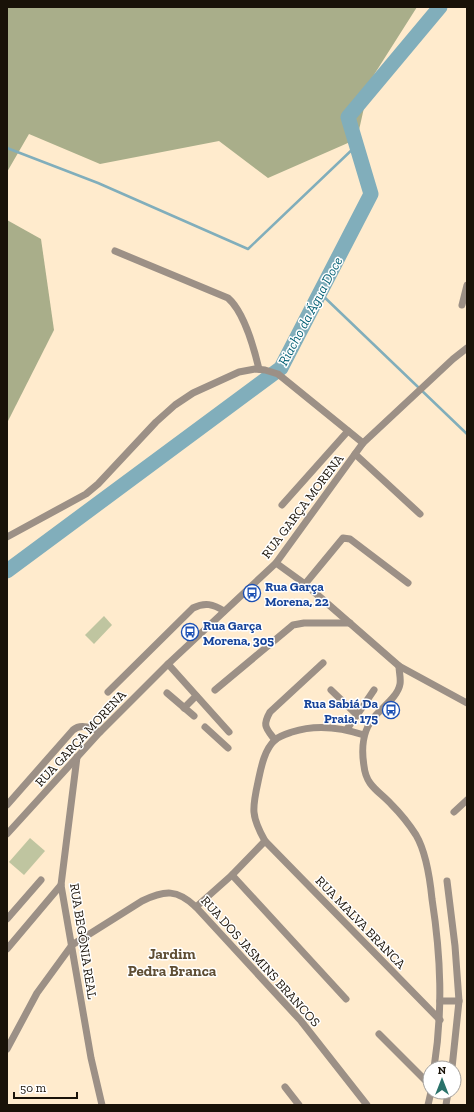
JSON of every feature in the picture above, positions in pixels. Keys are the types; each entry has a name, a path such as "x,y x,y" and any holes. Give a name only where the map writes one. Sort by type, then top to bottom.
{"street":[{"path":"116,251 228,298 234,304 243,321 259,369"},
{"path":"462,305 467,285"},
{"name":"RUA GARÇA MORENA","path":"7,834 100,732 168,664 276,563 363,443 453,359 467,348"},
{"path":"7,537 86,494 98,484 156,422 181,400 239,372 255,368 278,374 363,443"},
{"path":"282,505 348,431"},
{"path":"355,454 420,514"},
{"path":"305,584 343,538 350,539 408,583"},
{"path":"276,563 305,584 399,666 467,703"},
{"path":"108,692 194,608 200,605 208,604 215,605 224,611"},
{"path":"216,690 293,625 304,622 350,623"},
{"path":"323,663 270,712 265,722 265,726 275,740 284,734 300,729 316,727 347,729 364,734"},
{"path":"168,664 229,732"},
{"path":"399,666 399,688 390,701 374,716 364,734 364,766 367,780 406,821 416,836 426,864 438,940 440,1020 435,1060"},
{"path":"331,690 357,715"},
{"path":"347,729 374,690"},
{"path":"167,693 194,716"},
{"path":"184,708 196,696"},
{"path":"212,733 221,723"},
{"path":"7,805 73,730 81,726 92,728 100,732"},
{"path":"205,728 228,748"},
{"name":"RUA MALVA BRANCA","path":"275,740 268,749 262,764 253,804 257,826 265,841 440,1020"},
{"name":"RUA BEGÔNIA REAL","path":"77,757 61,885 91,1058 102,1105"},
{"path":"454,812 467,800"},
{"path":"196,907 232,875 265,841"},
{"path":"232,875 346,999"},
{"path":"7,919 41,880"},
{"path":"447,881 455,946 459,1001 453,1060"},
{"path":"7,949 61,885"},
{"name":"RUA DOS JASMINS BRANCOS","path":"72,945 151,897 173,893 186,898 301,1021 367,1105"},
{"path":"7,1049 37,993 72,945"},
{"path":"440,1001 459,1001"},
{"path":"380,1034 422,1077"},
{"path":"284,1087 299,1105"}],"green space":[{"path":"7,7 417,7 370,81 357,139 268,178 219,141 100,164 29,134 7,172"},
{"path":"7,220 41,239 54,330 7,423"},
{"path":"104,616 112,625 94,644 85,635"},
{"path":"30,838 45,851 24,875 9,862"}],"waterway":[{"name":"Riacho da Água Doce","path":"7,571 281,368 371,194 348,117 440,7"},
{"path":"7,148 98,183 248,249 357,145"},
{"path":"320,293 467,434"}],"place":[{"name":"Rua Garça Morena, 22","path":"252,593"},
{"name":"Rua Garça Morena, 305","path":"190,632"},
{"name":"Rua Sabiá Da Praia, 175","path":"391,710"}],"district":[{"name":"Jardim Pedra Branca","path":"172,962"}]}
